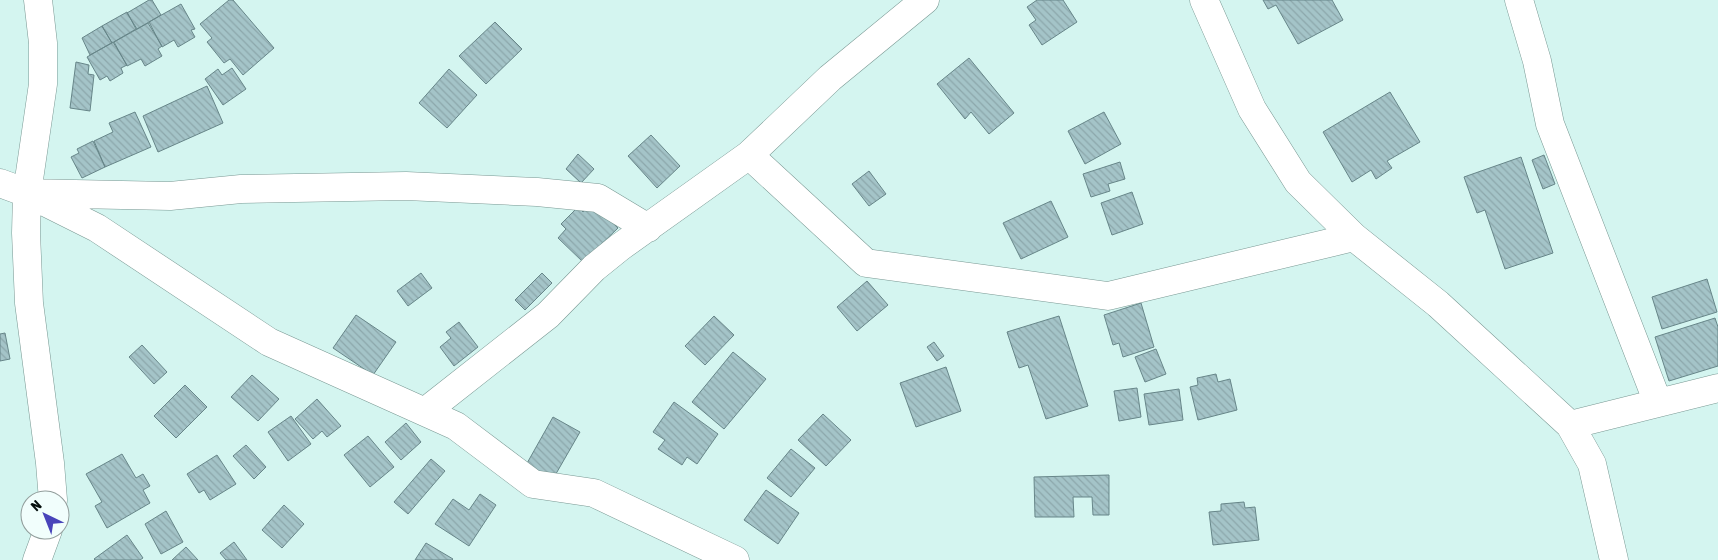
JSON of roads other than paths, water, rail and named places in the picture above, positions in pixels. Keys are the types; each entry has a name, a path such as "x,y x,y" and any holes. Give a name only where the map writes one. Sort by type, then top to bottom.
{"street":[{"path":"38,0 43,43 43,84 27,193 26,233 29,303 52,490"},
{"path":"426,411 548,315 594,268 749,155 830,78 925,0"},
{"path":"1204,0 1252,109 1298,182 1354,237 1438,304 1570,425 1592,464 1614,560"},
{"path":"1519,0 1537,61 1550,124 1658,403"},
{"path":"749,155 866,263 1108,296 1354,237"},
{"path":"0,183 27,193 96,228 270,342 456,426 533,484 594,493 735,560"},
{"path":"27,193 170,196 241,189 406,186 537,192 598,198 648,228"},
{"path":"1570,425 1718,388"},
{"path":"37,560 44,540"},
{"path":"56,540 57,560"}]}
